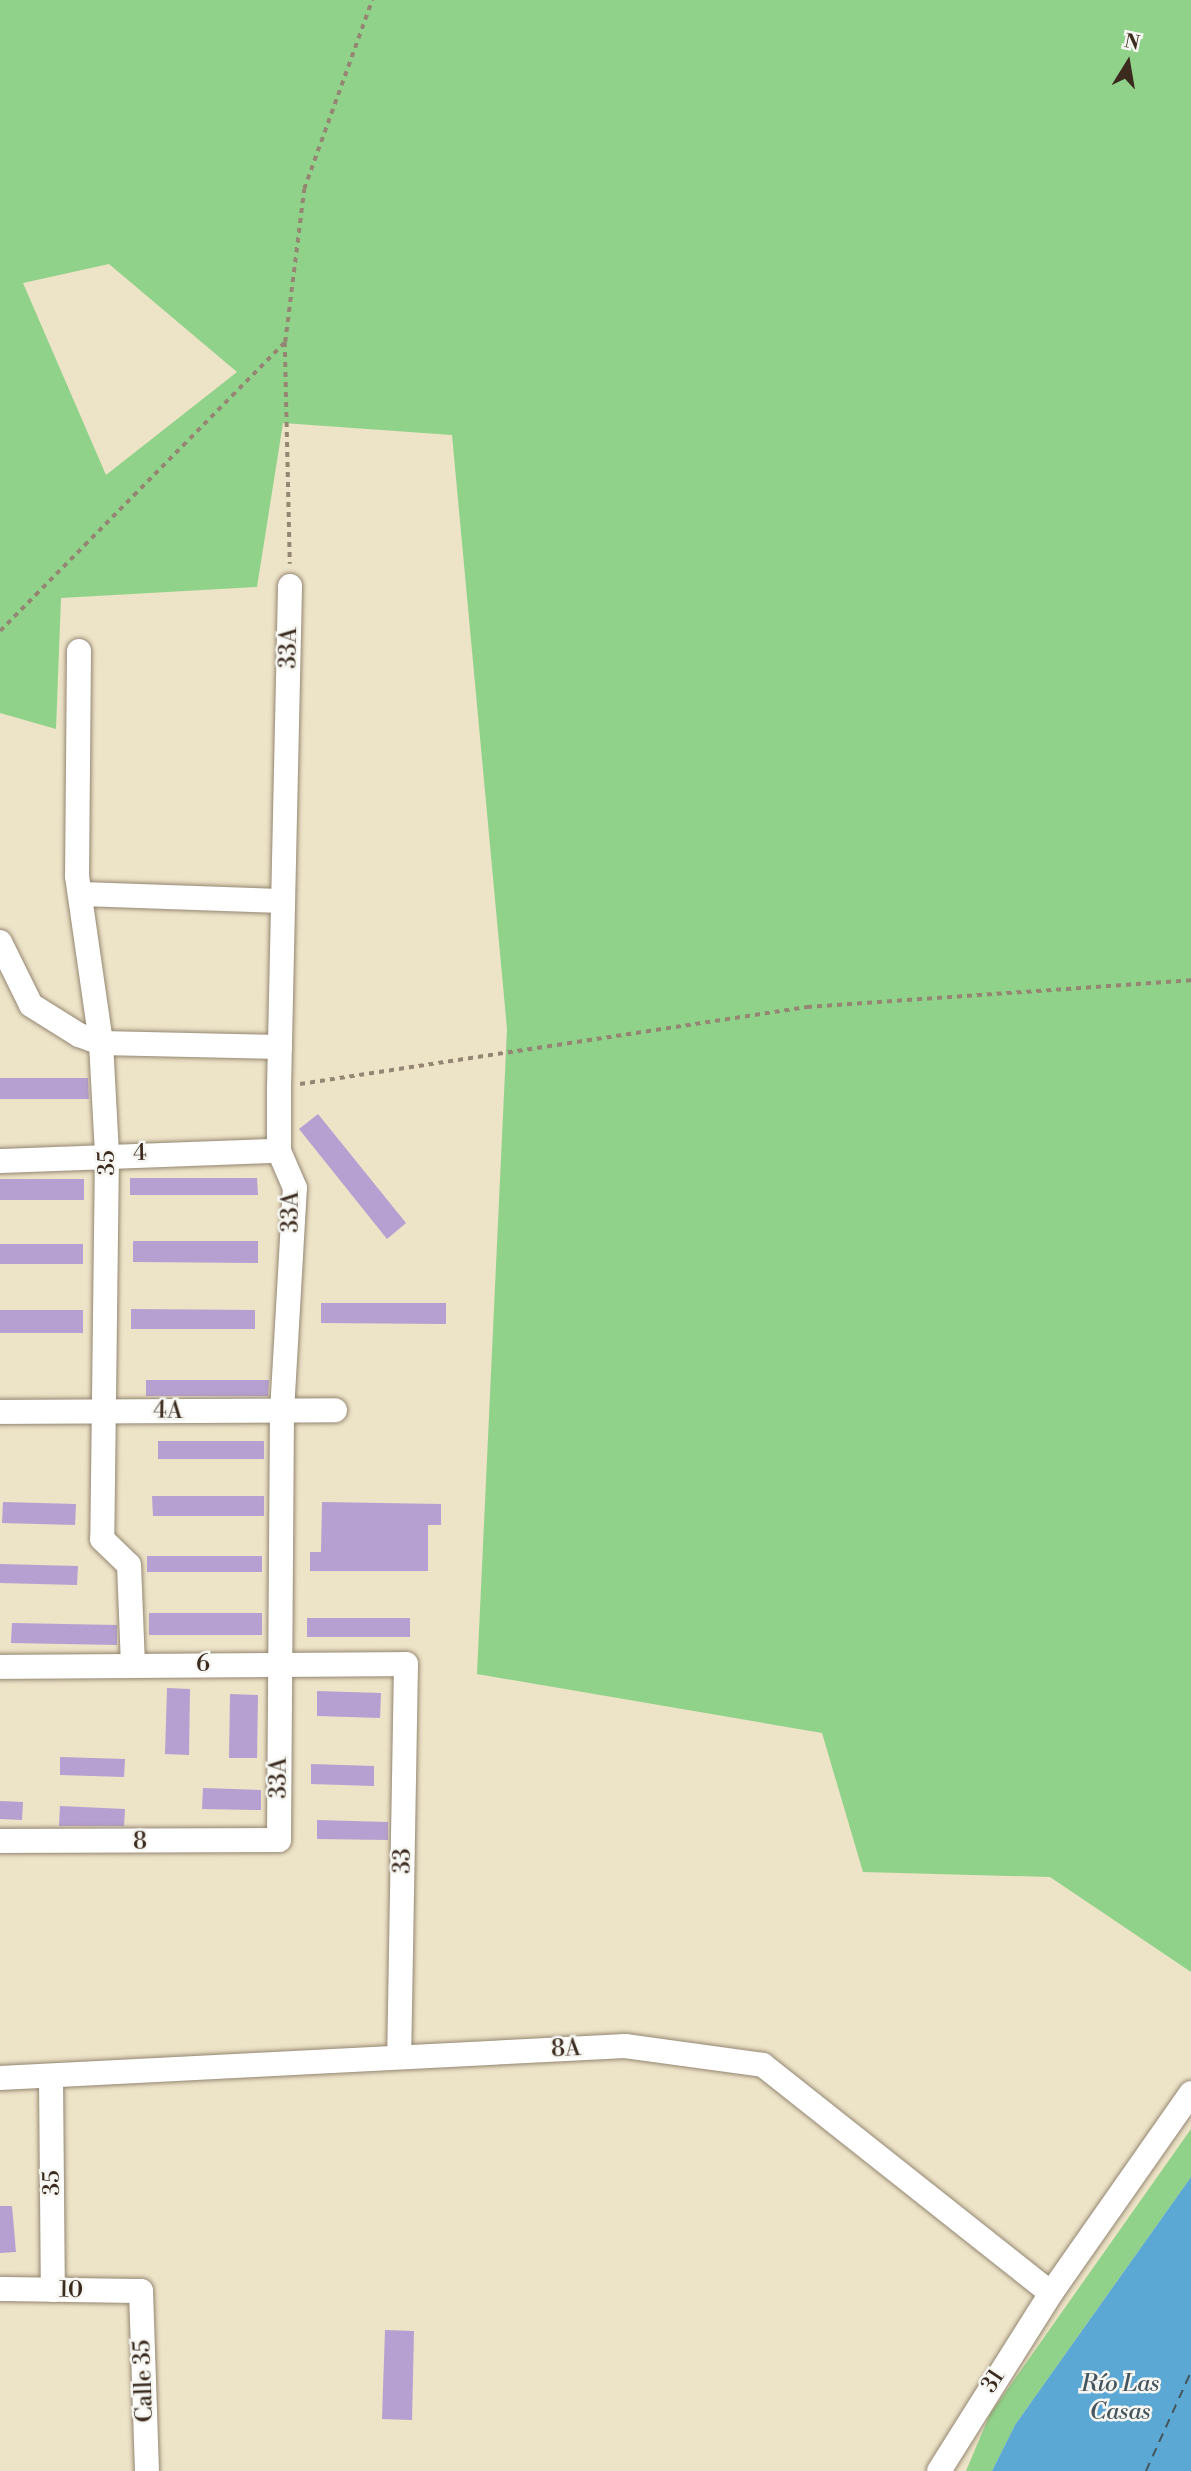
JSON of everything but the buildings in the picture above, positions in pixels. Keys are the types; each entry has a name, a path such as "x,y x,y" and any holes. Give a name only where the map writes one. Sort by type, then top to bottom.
{"street":[{"name":"33A","path":"279,1840 282,1412 295,1188 279,1151 290,586"},
{"name":"35","path":"79,651 80,894 101,1043 107,1153 102,1539 129,1565 133,1664"},
{"path":"80,894 283,901"},
{"path":"0,942 31,1005 57,1026 101,1043 280,1047"},
{"name":"4","path":"0,1161 107,1153 279,1151"},
{"name":"4A","path":"0,1412 335,1410"},
{"name":"6","path":"0,1667 406,1664"},
{"name":"33","path":"399,2057 406,1664"},
{"name":"8","path":"0,1841 279,1840"},
{"name":"8A","path":"0,2078 625,2046 763,2065 1051,2293"},
{"name":"35","path":"51,2076 53,2290"},
{"name":"31","path":"939,2471 1051,2293 1191,2093"},
{"name":"10","path":"0,2289 141,2291"},
{"name":"Calle 35","path":"141,2291 147,2471"}],"path":[{"path":"290,586 285,342 304,189 372,0"},
{"path":"0,631 285,342"},
{"path":"279,1088 807,1007 1191,980"}],"green space":[{"path":"0,0 1191,0 1191,1972 1050,1877 863,1872 822,1733 477,1674 507,1029 452,435 283,423 257,587 61,598 56,729 0,713","holes":["109,264 237,372 106,475 23,283"]},
{"path":"1191,2129 1191,2177 1015,2425 992,2471 966,2471 990,2414"}],"water":[{"name":"Río Las Casas","path":"1191,2177 1191,2471 992,2471 1015,2425"}],"ferry route":[{"path":"1146,2471 1191,2372"}]}
